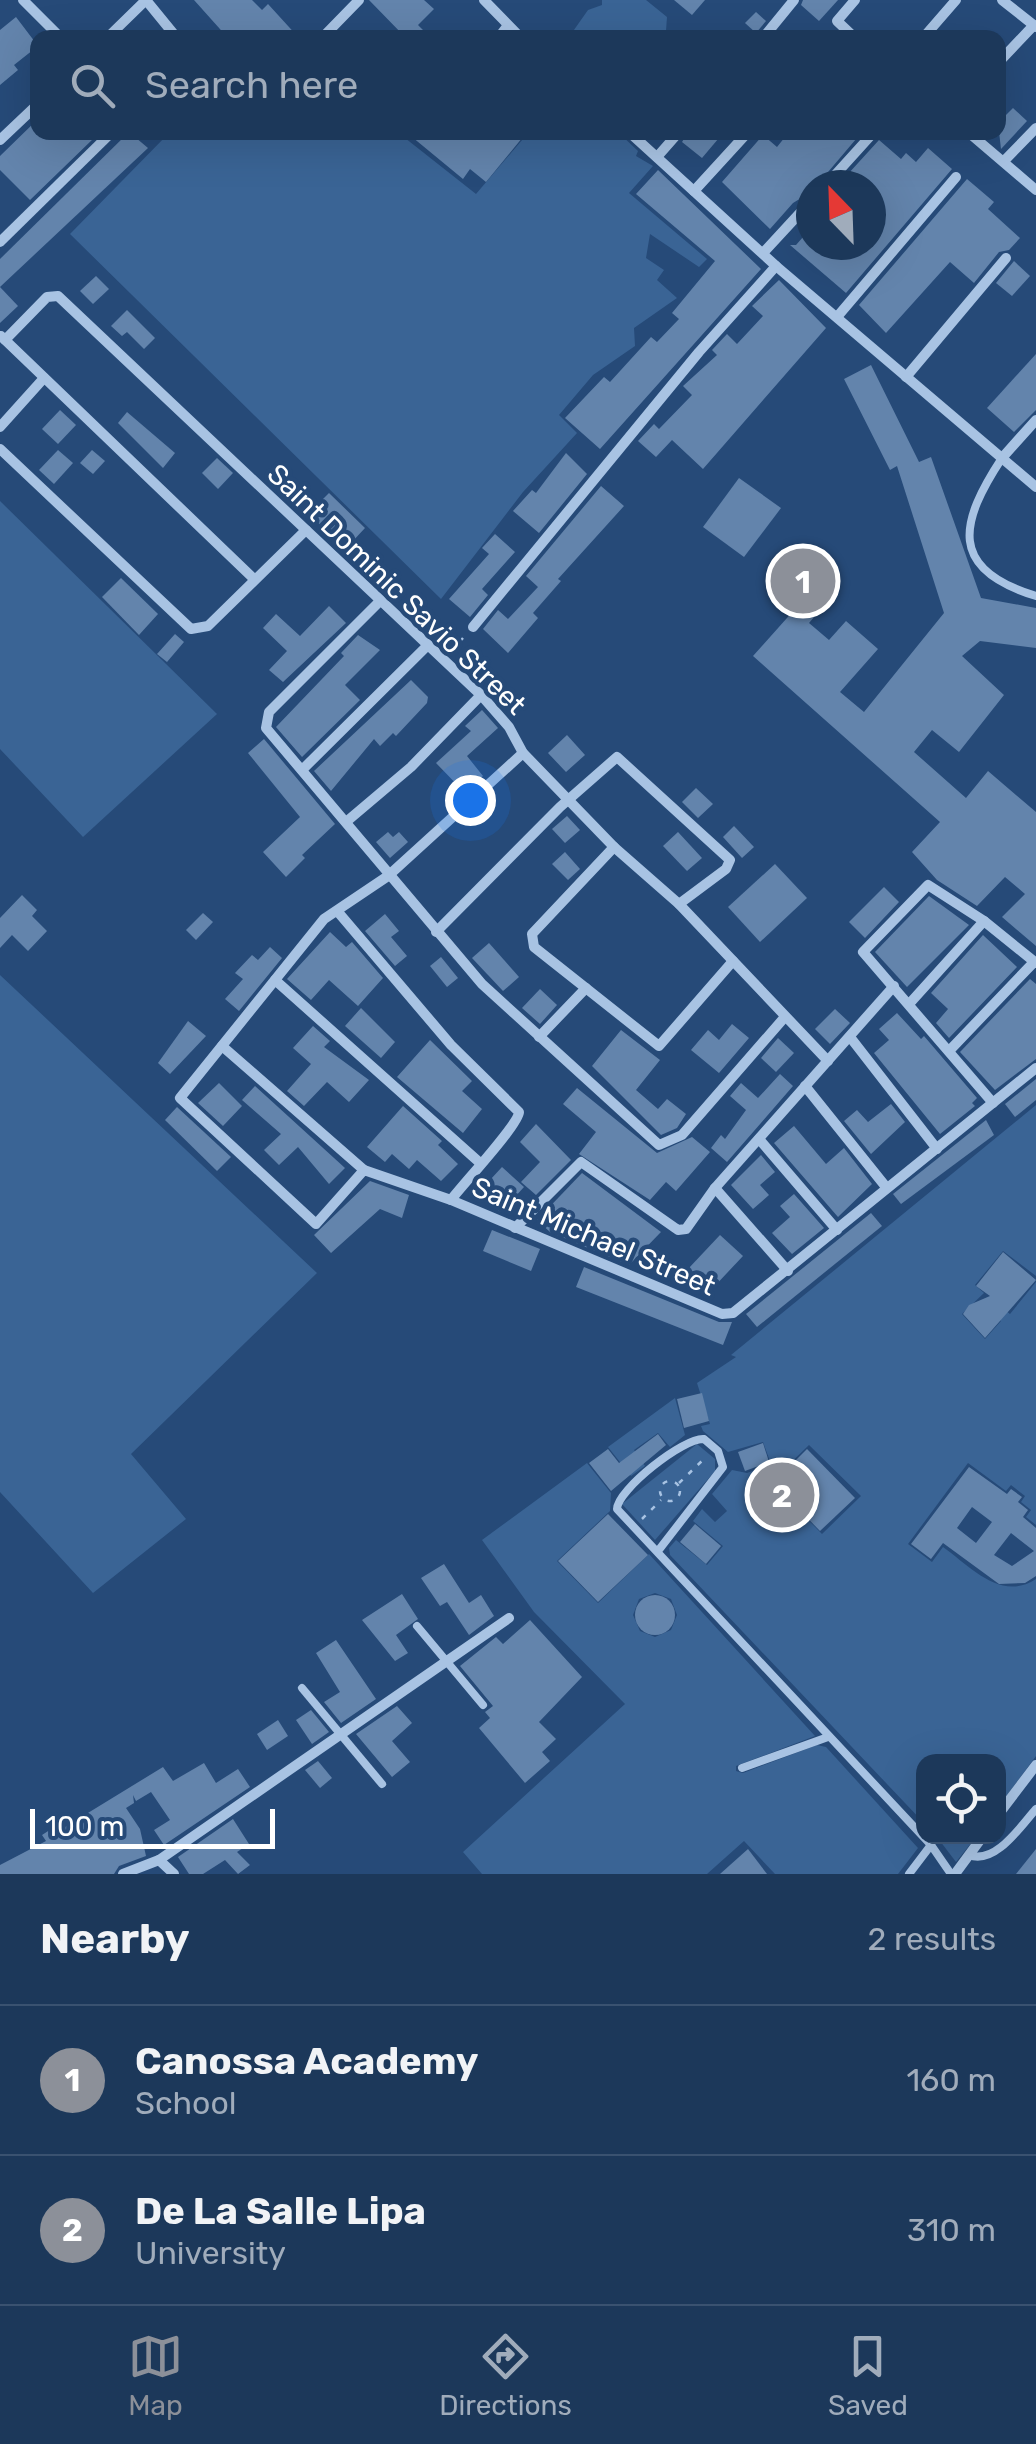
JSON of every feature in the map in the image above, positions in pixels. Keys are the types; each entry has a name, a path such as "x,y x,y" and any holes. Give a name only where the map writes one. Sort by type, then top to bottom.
{"street":[{"path":"23,0 53,30"},
{"path":"115,30 146,0 170,30"},
{"path":"330,30 360,0"},
{"path":"484,0 512,30"},
{"path":"770,30 794,0"},
{"path":"847,30 837,21 854,0"},
{"path":"930,30 956,0"},
{"path":"1002,0 1035,26 1006,56"},
{"path":"0,140 30,112"},
{"path":"1004,161 1036,128"},
{"path":"0,242 104,140"},
{"path":"638,140 776,266 1036,487"},
{"path":"658,157 672,140"},
{"path":"694,191 741,140"},
{"path":"840,170 867,140"},
{"path":"978,140 1036,190"},
{"path":"837,317 956,177"},
{"path":"763,253 796,217"},
{"path":"906,377 1006,258"},
{"path":"473,628 699,352 776,266"},
{"name":"Saint Dominic Savio Street","path":"2,338 47,297 58,296 481,695 509,727 523,753 614,847 679,904 828,1061"},
{"path":"2,338 254,580"},
{"path":"0,427 44,378"},
{"path":"1002,458 1036,420"},
{"path":"0,449 190,630 208,626 306,530"},
{"path":"380,601 266,717 266,728 436,932 539,1037 660,1145 682,1134 784,1018"},
{"path":"302,770 428,645"},
{"path":"346,822 411,767 481,695"},
{"path":"222,1046 364,1170 316,1224 180,1098 324,919 388,876 523,753"},
{"path":"436,932 569,800 620,756 728,856 726,869 679,904"},
{"path":"614,847 532,934 534,947 659,1046 733,962"},
{"path":"950,1050 1035,962 930,885 922,887 863,952 994,1103"},
{"path":"338,912 451,1045 519,1112 515,1126 479,1162 451,1200"},
{"path":"910,1002 984,921"},
{"path":"275,980 479,1162"},
{"path":"515,1228 579,1162 678,1230 686,1229 714,1188 894,986"},
{"path":"539,1037 586,988"},
{"path":"850,1036 936,1149"},
{"name":"Saint Michael Street","path":"364,1170 451,1200 722,1314 744,1306 1036,1068"},
{"path":"805,1086 886,1188"},
{"path":"759,1139 837,1230"},
{"path":"714,1188 788,1271"},
{"path":"123,1874 159,1860 509,1618"},
{"path":"1006,1804 1036,1765"},
{"path":"953,1874 977,1844"},
{"path":"159,1860 174,1874"}],"lane":[{"path":"504,30 508,26"},
{"path":"1002,458 976,496 967,530 976,556 988,572 1010,588 1036,596"},
{"path":"658,1551 720,1474 722,1461 704,1439 691,1440 623,1492 618,1509 931,1845 953,1874"},
{"path":"418,1626 442,1662 482,1705"},
{"path":"302,1688 382,1784"},
{"path":"742,1768 828,1737"},
{"path":"969,1855 981,1858 994,1852 1036,1809"},
{"path":"909,1874 931,1845"}],"path":[{"path":"443,659 473,628"},
{"path":"633,1526 663,1498 664,1484 678,1484 715,1448"},
{"path":"663,1498 678,1498 678,1484"}],"shaded area":[{"path":"602,0 646,0 667,17 666,30 574,30 588,10 602,5"},
{"path":"162,140 408,140 476,194 522,140 626,140 638,151 636,156 653,166 629,193 707,259 699,267 650,234 646,258 664,270 657,280 677,298 634,328 635,346 593,375 559,415 577,433 523,492 441,599 70,234"},
{"path":"0,501 217,714 83,837 0,749"},
{"path":"0,975 317,1273 131,1454 186,1519 93,1593 0,1492"},
{"path":"1036,1105 1036,1276 1003,1251 975,1285 984,1293 962,1314 985,1339 1001,1321 991,1312 997,1304 1010,1314 1036,1282 1036,1525 1026,1517 1031,1510 1021,1502 1025,1496 1011,1485 1006,1491 968,1463 908,1544 932,1562 943,1547 999,1584 1011,1587 1036,1579 1036,1756 1006,1797 1006,1754 916,1754 916,1815 670,1555 669,1548 676,1540 707,1565 723,1546 693,1521 702,1509 715,1522 727,1511 712,1494 732,1470 747,1473 771,1464 763,1442 728,1452 701,1426 710,1424 697,1383 736,1357 731,1355","holes":["809,1445 861,1496 822,1534 771,1482"]},
{"path":"675,1398 685,1435 670,1447 658,1433 634,1450 645,1466 631,1476 608,1447"},
{"path":"697,1444 715,1459 715,1471 655,1540 622,1504"},
{"path":"587,1463 611,1493 610,1511 557,1561 598,1603 649,1554 815,1736 736,1766 736,1771 743,1773 817,1745 826,1747 918,1848 898,1874 775,1874 744,1841 707,1874 482,1874 463,1852 625,1704 534,1612 482,1540","holes":["655,1593 671,1599 677,1615 671,1630 655,1637 640,1631 633,1615 639,1599"]},
{"path":"942,1844 970,1844 956,1862"}],"building":[{"path":"194,0 252,0 262,10 268,4 292,30 221,30"},
{"path":"369,0 424,0 434,9 418,25 423,30 398,30"},
{"path":"674,0 705,0 692,15"},
{"path":"803,0 838,0 819,21 801,5"},
{"path":"756,12 766,21 758,30 745,23"},
{"path":"16,17 30,35 30,52 14,65 18,70 0,85 0,30"},
{"path":"1013,108 1027,121 1001,149 1000,140 1006,140 1006,115"},
{"path":"30,127 30,140 92,140 30,200 0,170 0,156"},
{"path":"121,140 138,140 148,148 0,287 0,259"},
{"path":"416,140 520,140 486,182 470,169 463,179"},
{"path":"683,140 717,140 702,158"},
{"path":"759,140 769,140 777,147 783,140 855,140 830,170 796,170 796,201 770,229 722,182"},
{"path":"879,140 901,159 906,153 916,162 928,148 952,169 886,246 886,170 852,170"},
{"path":"658,170 761,269 600,449 565,418 604,377 610,382 651,337 657,342 679,319 672,313 715,261 636,194"},
{"path":"967,179 994,202 988,209 1020,238 1009,250 999,252 974,283 950,262 886,333 859,305"},
{"path":"808,260 874,260 846,293"},
{"path":"1014,261 1030,276 1012,296 996,283"},
{"path":"96,276 109,289 93,304 80,291"},
{"path":"779,280 826,328 703,469 672,440 656,457 638,441 654,424 659,429 692,395 683,386 717,355 712,350 727,334 737,344 763,316 752,306"},
{"path":"0,287 18,306 0,323"},
{"path":"127,310 155,338 144,349 127,332 122,336 111,326"},
{"path":"1036,354 1036,410 1014,432 987,408"},
{"path":"871,365 919,462 931,457 981,598 1036,608 1036,648 980,641 962,656 1004,695 959,752 932,730 914,752 966,798 988,771 1036,812 1036,946 1002,917 1025,894 1005,877 977,906 937,880 912,852 940,822 753,656 795,609 783,598 813,564 840,587 809,623 829,640 846,621 878,649 840,692 864,712 944,613 897,466 890,470 844,379"},
{"path":"60,410 76,425 58,444 42,429"},
{"path":"127,412 175,453 163,468 118,423"},
{"path":"58,450 73,463 54,484 39,470"},
{"path":"92,450 105,461 93,474 80,463"},
{"path":"566,453 587,474 539,533 513,511 532,490 536,493"},
{"path":"217,458 233,473 218,489 202,473"},
{"path":"739,478 781,508 744,557 703,527"},
{"path":"601,486 624,506 558,579 561,581 533,613 538,618 508,653 483,629 498,610 508,619 538,587 526,576"},
{"path":"329,493 365,528 351,543 346,538 341,543 308,514"},
{"path":"495,534 515,552 482,589 488,595 470,617 449,599 489,554 482,548"},
{"path":"121,578 158,614 139,635 102,597"},
{"path":"329,606 346,623 283,682 269,670 287,651 263,628 276,614 300,636"},
{"path":"175,634 184,642 167,662 157,654"},
{"path":"358,635 380,650 345,685 360,700 302,757 276,727 344,656 341,653"},
{"path":"411,680 428,697 427,703 396,736 393,733 380,746 374,739 331,791 314,771"},
{"path":"482,710 498,728 467,756 483,776 465,793 436,763 471,731 465,726"},
{"path":"567,735 585,755 566,772 548,753"},
{"path":"264,739 335,824 302,855 305,858 286,877 263,852 300,817 248,753"},
{"path":"696,788 713,804 698,818 682,802"},
{"path":"567,816 580,830 565,843 552,829"},
{"path":"734,826 754,847 742,858 723,837"},
{"path":"388,832 393,837 399,832 408,842 390,858 376,842"},
{"path":"678,832 702,858 687,871 663,846"},
{"path":"565,852 580,869 568,880 552,864"},
{"path":"775,864 807,898 760,942 728,907"},
{"path":"884,887 899,902 865,938 849,922"},
{"path":"22,895 37,910 32,916 47,931 28,951 12,935 0,948 0,918"},
{"path":"929,896 969,925 907,987 875,952"},
{"path":"203,913 213,922 196,940 186,930"},
{"path":"385,914 399,931 391,937 407,956 395,966 365,931"},
{"path":"330,932 346,947 352,942 383,978 358,1006 329,980 311,1000 287,979"},
{"path":"983,935 1017,967 949,1038 936,1023 948,1009 931,993"},
{"path":"489,943 519,977 503,991 472,958"},
{"path":"270,947 282,958 239,1011 225,999 243,979 235,973 252,955 258,960"},
{"path":"441,957 458,978 447,987 430,966"},
{"path":"1030,979 1036,984 1036,1059 995,1090 960,1052"},
{"path":"540,989 557,1005 540,1024 522,1008"},
{"path":"361,1008 395,1042 381,1058 345,1026"},
{"path":"835,1009 850,1023 830,1044 815,1029"},
{"path":"897,1013 921,1039 924,1036 977,1098 972,1103 975,1106 940,1134 874,1053 889,1040 879,1029"},
{"path":"188,1021 206,1036 170,1074 158,1063"},
{"path":"732,1024 749,1038 719,1073 691,1050 708,1030 719,1040"},
{"path":"313,1026 330,1041 324,1047 369,1080 349,1102 327,1082 304,1106 287,1091 311,1064 293,1048"},
{"path":"621,1030 660,1060 636,1090 658,1109 667,1099 686,1114 677,1128 661,1135 592,1066"},
{"path":"778,1038 794,1053 776,1072 761,1058"},
{"path":"430,1040 472,1081 462,1091 482,1109 463,1133 397,1077"},
{"path":"780,1074 793,1086 727,1162 711,1148 721,1135 725,1139 746,1110 730,1096 741,1083 758,1098"},
{"path":"1036,1079 1036,1100 1015,1117 1005,1104"},
{"path":"219,1083 242,1106 223,1126 198,1103"},
{"path":"255,1086 345,1168 329,1184 298,1147 279,1165 264,1150 281,1134 242,1100"},
{"path":"577,1088 657,1153 692,1137 710,1152 676,1191 666,1182 650,1200 579,1154 596,1132 563,1104"},
{"path":"891,1104 905,1122 871,1154 844,1121 857,1110 868,1122"},
{"path":"403,1106 442,1141 438,1145 458,1164 441,1181 417,1160 409,1169 392,1154 385,1162 367,1147"},
{"path":"177,1107 231,1157 217,1171 165,1120"},
{"path":"986,1120 994,1135 901,1204 893,1194"},
{"path":"536,1124 571,1160 536,1195 521,1182 540,1162 520,1142"},
{"path":"794,1126 826,1164 844,1148 872,1184 838,1217 774,1143"},
{"path":"761,1155 775,1172 760,1185 769,1195 753,1209 731,1185"},
{"path":"502,1167 524,1187 501,1212 469,1192 484,1175 490,1180"},
{"path":"582,1173 661,1232 629,1265 550,1232 537,1220"},
{"path":"370,1181 409,1195 402,1218 380,1209 331,1253 314,1235"},
{"path":"794,1194 824,1228 792,1254 772,1233 790,1217 780,1206"},
{"path":"871,1213 882,1226 757,1327 746,1314"},
{"path":"492,1230 540,1249 531,1271 483,1251"},
{"path":"720,1235 743,1256 711,1290 688,1269"},
{"path":"1003,1252 1036,1280 985,1338 963,1314 969,1305 990,1296 976,1286"},
{"path":"584,1267 719,1322 732,1322 723,1345 576,1287"},
{"path":"702,1393 709,1421 684,1428 677,1399"},
{"path":"658,1434 666,1445 611,1491 589,1463 608,1449 619,1463"},
{"path":"763,1443 769,1462 745,1471 738,1452"},
{"path":"807,1449 855,1498 820,1531 773,1483"},
{"path":"969,1467 1007,1494 1011,1489 1022,1497 1018,1502 1028,1510 1023,1517 1036,1528 1036,1576 1025,1583 999,1584 943,1543 931,1559 911,1544","holes":["972,1507 992,1522 976,1543 957,1528","1011,1533 1034,1551 1012,1566 994,1555"]},
{"path":"608,1514 648,1555 598,1602 558,1561"},
{"path":"695,1524 721,1546 706,1564 680,1542"},
{"path":"444,1564 469,1603 481,1595 494,1616 469,1635 447,1602 440,1606 421,1578"},
{"path":"402,1594 418,1619 396,1635 408,1653 395,1661 362,1620"},
{"path":"655,1595 669,1601 675,1615 669,1629 655,1635 641,1629 635,1615 641,1601"},
{"path":"530,1620 582,1677 539,1722 556,1739 542,1752 550,1761 525,1783 479,1728 490,1718 485,1712 493,1706 460,1666 496,1637 503,1644"},
{"path":"336,1640 376,1699 341,1723 324,1702 340,1692 316,1653"},
{"path":"397,1706 412,1723 392,1741 410,1762 392,1777 356,1734"},
{"path":"311,1710 329,1732 312,1744 296,1720"},
{"path":"278,1720 288,1736 267,1750 257,1734"},
{"path":"318,1761 332,1778 320,1788 305,1770"},
{"path":"204,1763 216,1783 238,1769 250,1787 164,1845 154,1830 170,1820 151,1792 136,1801 133,1795 134,1803 126,1808 140,1829 146,1856 119,1866 114,1874 0,1874 0,1865 46,1841 42,1835 62,1822 65,1827 163,1767 173,1781"},
{"path":"233,1819 249,1844 237,1852 250,1865 238,1874 225,1860 203,1874 189,1874 178,1857"},
{"path":"748,1849 767,1874 720,1874"},
{"path":"1036,1849 1036,1874 1016,1874"}],"place":[{"name":"Canossa Academy","path":"803,581"},
{"name":"De La Salle Lipa","path":"782,1495"}]}
